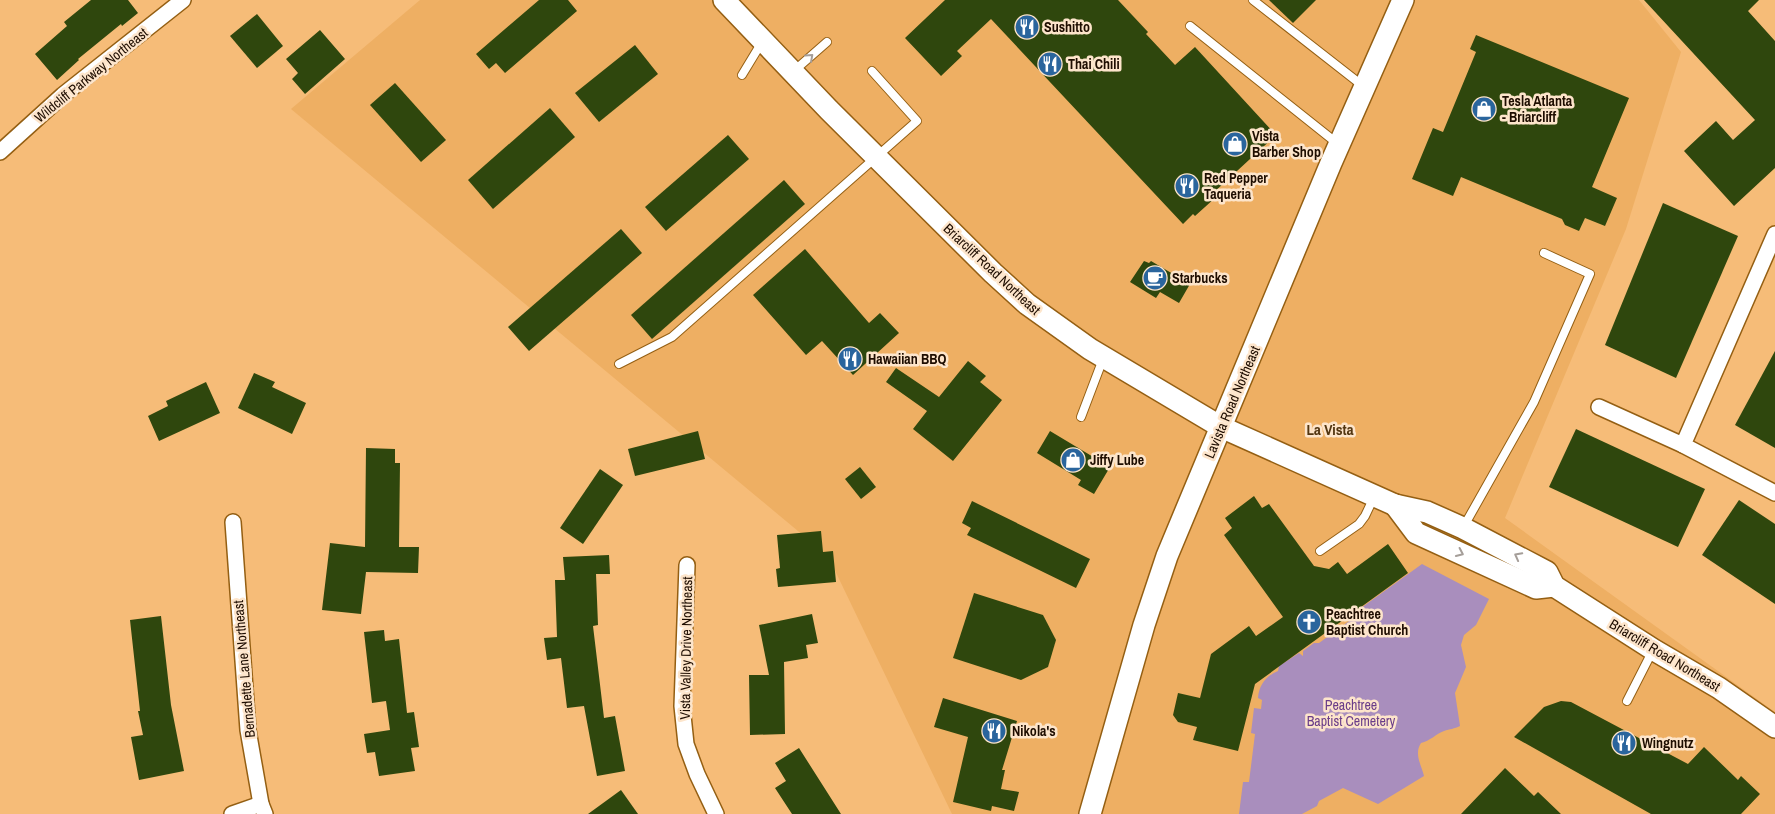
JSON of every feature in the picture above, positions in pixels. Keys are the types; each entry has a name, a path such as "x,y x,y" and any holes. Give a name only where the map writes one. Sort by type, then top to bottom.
{"main road":[{"name":"Briarcliff Road Northeast","path":"724,0 876,157 993,273 1027,304 1104,358 1221,427 1395,505 1427,512 1463,528 1547,572 1554,586 1654,650 1719,688 1775,727"},
{"name":"Lavista Road Northeast","path":"1090,814 1144,625 1167,556 1339,145 1403,0"},
{"name":"Briarcliff Road Northeast","path":"1395,505 1416,533 1536,588 1554,586"}],"street":[{"name":"Wildcliff Parkway Northeast","path":"0,152 63,95 183,0"},
{"path":"1683,445 1775,234"},
{"path":"1599,407 1683,445 1775,493"},
{"name":"Bernadette Lane Northeast","path":"232,522 248,730 263,809"},
{"name":"Vista Valley Drive Northeast","path":"687,565 682,706 686,744 697,774 716,814"},
{"path":"232,814 263,809"}],"lane":[{"path":"1253,0 1364,88"},
{"path":"1190,26 1339,145"},
{"path":"742,75 763,41"},
{"path":"793,72 827,42"},
{"path":"619,364 672,337 917,121 872,71"},
{"path":"1463,528 1534,402 1590,274 1544,252"},
{"path":"1081,417 1104,358"},
{"path":"1320,551 1359,524 1365,516 1374,496"},
{"path":"1627,701 1654,650"}],"shaded area":[{"path":"420,0 1639,0 1681,52 1626,229 1505,518 1775,712 1775,814 952,814 828,556 291,109"}],"green space":[{"name":"Peachtree Baptist Cemetery","path":"1422,564 1489,599 1476,625 1464,635 1461,645 1466,667 1455,693 1460,726 1444,731 1421,743 1418,755 1424,776 1378,804 1343,788 1319,801 1317,806 1302,814 1239,814 1243,782 1249,782 1255,734 1251,733 1254,708 1261,709 1262,700 1258,698 1264,682 1278,671 1279,666 1299,653 1303,656 1303,651 1314,643 1319,643 1363,611 1361,608"}],"building":[{"path":"91,0 128,0 138,13 122,26 121,24 78,59 57,80 35,54 67,26 64,22"},
{"path":"539,0 568,0 577,11 505,73 496,63 489,69 476,54"},
{"path":"945,0 1118,0 1175,65 1195,47 1276,135 1211,195 1215,198 1183,224 991,19 957,51 962,56 941,76 905,38"},
{"path":"1269,0 1316,0 1293,23"},
{"path":"1644,0 1759,0 1748,11 1775,41 1775,168 1734,206 1684,151 1716,121 1733,140 1755,120"},
{"path":"257,14 283,46 257,68 230,36"},
{"path":"320,30 345,59 305,94 292,79 298,73 286,59"},
{"path":"1476,35 1629,98 1592,187 1617,198 1605,226 1585,218 1579,231 1565,225 1562,219 1461,177 1453,196 1412,179 1433,128 1443,132 1476,52 1470,49"},
{"path":"635,45 658,74 599,122 575,93"},
{"path":"395,83 446,140 421,162 370,105"},
{"path":"550,108 575,137 493,209 468,180"},
{"path":"728,135 749,159 666,231 645,207"},
{"path":"784,180 805,204 652,339 631,315"},
{"path":"1663,203 1738,236 1676,378 1605,345"},
{"path":"621,229 642,253 529,351 508,327"},
{"path":"805,249 869,323 880,313 899,333 853,375 822,341 806,355 753,295"},
{"name":"Starbucks","path":"1144,261 1149,263 1151,261 1190,284 1179,303 1160,292 1156,298 1130,282"},
{"path":"1775,351 1775,448 1735,425"},
{"path":"968,361 986,376 980,382 1002,400 953,461 913,429 927,411 886,382 896,368 939,397"},
{"path":"254,373 275,382 272,387 306,403 292,434 238,408"},
{"path":"206,382 220,413 159,441 148,416 168,406 166,401"},
{"path":"1576,429 1705,489 1678,547 1549,487"},
{"path":"698,431 705,459 635,476 628,449"},
{"name":"Jiffy Lube","path":"1050,431 1110,467 1094,494 1078,485 1081,480 1037,453"},
{"path":"366,448 395,449 395,463 400,463 399,547 419,547 418,573 366,572 361,614 322,610 330,543 365,547"},
{"path":"860,467 876,487 861,499 845,479"},
{"path":"600,469 623,485 583,544 560,528"},
{"name":"Peachtree Baptist Church","path":"1254,496 1262,508 1269,504 1314,566 1329,569 1338,562 1347,574 1388,544 1408,573 1255,684 1238,751 1193,740 1197,727 1178,722 1173,715 1178,693 1200,698 1211,654 1249,626 1256,636 1283,617 1224,535 1232,528 1225,518"},
{"path":"1739,500 1775,524 1775,604 1702,555"},
{"path":"972,501 1090,559 1076,588 967,535 971,528 962,523"},
{"path":"821,531 823,552 833,551 836,582 778,587 776,569 780,568 777,535"},
{"path":"609,555 610,574 596,574 598,625 593,626 604,718 615,716 625,771 597,776 584,706 567,708 561,658 547,660 544,638 557,637 555,580 565,580 563,557"},
{"path":"974,593 1043,615 1056,640 1048,667 1021,680 953,658"},
{"path":"812,614 818,643 806,645 808,658 784,662 785,734 750,735 749,675 769,675 759,625"},
{"path":"161,616 171,705 184,771 139,780 131,737 143,735 138,711 140,711 130,620"},
{"path":"384,630 385,641 399,639 407,713 414,712 419,747 411,748 415,771 379,776 375,752 367,753 364,734 390,730 386,701 372,703 364,632"},
{"path":"943,698 1017,721 1002,770 1005,770 1001,789 1019,792 1014,811 992,806 991,811 953,802 968,737 934,727"},
{"path":"1561,701 1571,702 1688,764 1704,747 1738,780 1741,776 1760,794 1741,814 1651,814 1514,737 1544,707"},
{"path":"799,748 841,814 792,814 775,788 786,781 775,763"},
{"path":"1505,768 1534,796 1538,792 1561,814 1461,814"},
{"path":"621,790 638,814 588,814"}],"place":[{"name":"Sushitto","path":"1027,27"},
{"name":"Thai Chili","path":"1050,64"},
{"name":"Tesla Atlanta - Briarcliff","path":"1484,109"},
{"name":"Vista Barber Shop","path":"1235,144"},
{"name":"Red Pepper Taqueria","path":"1187,186"},
{"name":"Starbucks","path":"1155,278"},
{"name":"Hawaiian BBQ","path":"850,359"},
{"name":"Jiffy Lube","path":"1073,460"},
{"name":"Peachtree Baptist Church","path":"1309,622"},
{"name":"Nikola's","path":"994,731"},
{"name":"Wingnutz","path":"1624,743"}],"district":[{"name":"La Vista","path":"1330,429"}]}
